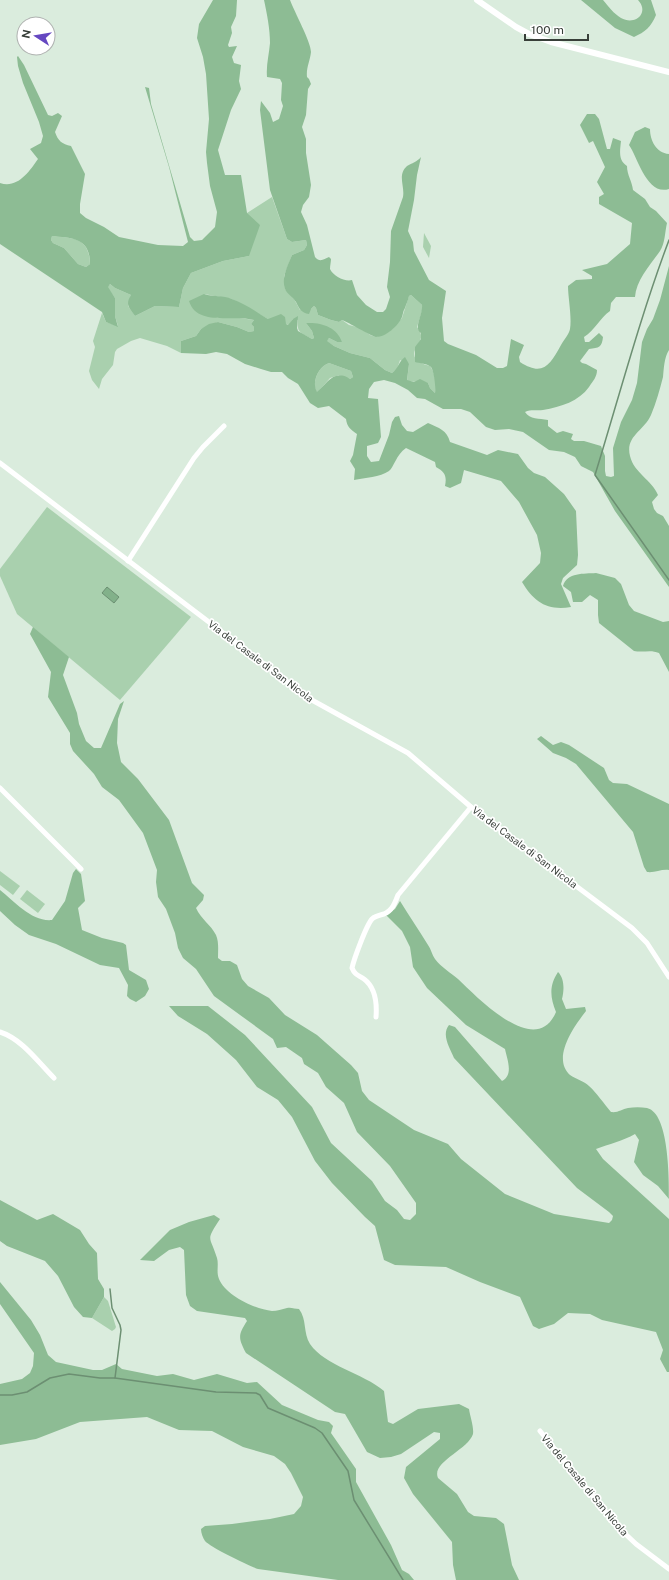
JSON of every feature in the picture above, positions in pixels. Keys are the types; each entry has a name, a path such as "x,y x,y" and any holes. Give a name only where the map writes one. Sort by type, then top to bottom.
{"main road":[{"path":"477,0 516,27 529,34 551,42 669,72"}],"street":[{"path":"128,561 194,458 224,426"},
{"name":"Via del Casale di San Nicola","path":"0,463 310,700 408,753 472,807 632,928 647,943 669,977"},
{"path":"0,788 81,869"},
{"path":"376,1017 377,1007 372,988 364,979 354,974 352,968 367,929 373,919 386,913 392,908 398,895 472,807"},
{"path":"0,1032 19,1042 54,1078"},
{"name":"Via del Casale di San Nicola","path":"540,1431 619,1528 636,1544 669,1569"}],"shaded area":[{"path":"213,0 237,0 236,16 231,27 232,33 228,45 229,47 237,46 232,57 234,63 241,65 239,81 241,89 231,110 218,150 225,175 241,175 247,213 260,225 249,256 223,261 191,273 183,288 179,307 155,306 135,316 128,304 131,295 115,288 110,284 108,287 115,298 115,316 118,327 106,322 102,312 0,244 0,183 12,184 27,174 38,159 30,149 41,143 43,136 39,122 23,83 17,57 18,56 24,65 48,115 52,116 58,113 62,116 55,132 56,135 61,142 71,146 85,174 80,213 119,237 158,245 183,246 188,242 169,167 145,87 149,88 151,104 190,237 194,241 202,240 215,227 217,212 210,186 206,152 209,119 206,74 203,57 197,38 199,24","holes":["52,236 73,239 84,244 87,249 90,264 86,267 78,264 64,248 53,243 51,240"]},
{"path":"264,0 290,0 311,52 307,77 311,84 308,89 306,115 302,127 306,139 306,153 311,185 309,197 303,205 301,212 307,225 315,257 320,260 329,257 331,259 330,269 332,272 336,276 343,279 352,280 357,295 366,305 377,312 383,312 386,309 390,297 387,287 390,262 391,231 403,197 402,173 407,166 421,157 408,231 413,242 414,251 429,280 446,291 442,318 444,341 476,355 497,368 507,366 511,339 524,345 519,357 520,362 535,368 545,367 553,358 568,335 570,329 571,319 568,286 576,280 592,279 592,276 582,270 607,264 630,244 632,223 599,204 599,197 604,194 597,182 605,167 593,141 589,143 580,125 587,114 595,114 599,119 607,149 610,149 613,138 621,141 621,158 627,166 633,190 645,199 650,207 667,223 663,245 641,278 635,297 616,297 611,303 610,311 584,337 585,342 589,342 599,333 603,337 601,345 589,349 580,361 597,370 596,377 585,392 575,400 563,405 543,410 525,412 532,418 548,420 548,426 557,433 563,431 573,434 571,439 574,441 584,441 601,446 605,456 606,476 614,476 613,448 621,422 632,400 637,383 642,342 660,300 669,266 669,350 665,360 661,386 651,415 648,421 633,438 629,449 632,462 635,467 652,485 658,495 652,502 654,509 657,513 663,516 669,526 669,587 615,511 593,472 581,466 575,457 564,452 549,450 523,432 509,429 495,430 486,427 470,412 461,409 443,409 425,399 417,398 408,390 395,383 384,380 374,382 369,389 368,398 378,399 381,437 378,443 367,446 367,456 371,462 379,461 389,435 392,422 395,417 399,416 402,425 407,431 413,432 428,423 445,432 450,442 487,455 498,450 518,454 528,468 534,473 545,477 564,494 576,511 577,565 563,578 561,584 571,607 555,608 542,604 531,595 522,582 540,563 541,553 537,535 519,502 501,481 464,470 461,483 450,488 445,486 445,475 436,467 435,462 406,448 400,454 389,471 377,476 354,480 355,469 350,461 353,455 357,434 347,424 346,419 329,406 318,408 310,403 298,384 282,372 271,372 245,364 227,354 216,352 206,354 181,353 181,341 196,336 201,329 209,324 218,322 249,332 254,331 254,327 251,324 254,320 208,317 193,309 189,301 204,294 225,297 241,303 268,319 281,314 285,317 286,324 288,325 298,316 298,331 312,339 314,338 312,331 306,323 317,323 328,326 340,337 342,342 337,342 329,338 327,341 350,353 370,358 385,370 392,373 405,357 409,364 407,380 414,382 420,379 428,383 430,388 435,393 433,372 431,367 426,364 415,362 415,347 421,339 421,333 418,325 422,305 411,295 409,296 398,324 388,333 380,337 376,337 342,320 339,322 318,315 314,306 309,314 304,313 285,289 284,276 292,255 304,250 307,245 306,240 292,242 287,239 270,190 260,110 261,101 270,113 273,122 279,119 283,106 281,100 282,83 280,79 267,77 270,38","holes":["329,363 351,371 353,377 350,379 340,375 335,376 317,392 315,388 317,375 325,365"]},
{"path":"581,0 603,0 618,16 626,20 631,20 636,19 642,14 641,5 638,0 651,0 656,15 647,29 634,37 615,28"},
{"path":"645,127 650,129 651,137 657,149 669,154 669,189 661,190 649,182 629,145 635,132"},
{"path":"272,197 287,239 292,242 306,240 307,245 304,250 292,255 284,276 285,289 294,299 300,310 311,309 314,306 318,315 339,322 342,320 349,325 361,328 370,335 376,337 390,331 402,318 409,296 411,295 422,305 422,311 417,327 421,334 421,338 414,353 418,361 430,366 432,369 436,386 435,393 430,388 428,383 407,381 409,364 400,360 397,369 392,373 385,370 370,358 350,353 334,346 326,341 329,338 337,342 342,342 306,323 312,331 314,338 312,339 300,332 298,328 298,320 293,319 289,325 268,319 232,299 204,294 217,318 240,318 254,320 251,324 255,331 249,332 218,322 201,329 196,336 181,341 181,353 167,346 140,338 131,341 117,349 115,352 113,365 102,379 99,389 92,380 89,371 95,347 93,341 102,313 106,322 118,326 115,316 115,298 107,287 110,284 115,288 131,295 128,306 135,316 155,306 179,307 183,288 191,273 223,261 249,256 247,213"},
{"path":"424,233 431,246 429,258 423,247"},
{"path":"52,236 67,237 83,244 87,249 90,264 86,267 78,264 64,248 53,243 51,240"},
{"path":"329,363 351,371 353,377 350,379 339,375 330,378 317,393 315,384 317,375 322,367"},
{"path":"47,507 191,617 120,700 17,614 0,576 0,569"},
{"path":"596,573 615,578 621,584 629,605 634,611 663,622 669,621 669,672 659,653 653,651 634,651 599,623 598,600 590,595 582,602 573,602 571,592 563,586 565,581 572,576"},
{"path":"107,587 119,597 114,603 102,593"},
{"path":"33,627 69,657 63,675 86,741 94,748 101,748 120,704 124,701 118,719 117,743 121,762 138,779 169,820 192,883 204,895 203,900 196,908 216,935 218,943 218,958 222,961 230,961 237,965 242,979 248,986 269,998 285,1015 317,1035 351,1065 358,1073 362,1091 369,1100 414,1130 448,1144 461,1159 505,1194 554,1214 609,1223 613,1216 577,1188 454,1058 446,1037 449,1025 455,1027 502,1081 508,1075 509,1066 505,1049 466,1025 427,988 413,967 410,947 402,931 386,915 395,909 400,901 437,962 493,1010 507,1020 521,1027 535,1029 547,1025 556,1012 551,992 553,982 558,972 563,982 562,999 566,1009 585,1007 586,1011 571,1033 567,1042 563,1060 565,1068 570,1075 585,1083 592,1089 611,1112 638,1107 647,1108 654,1112 660,1121 664,1133 668,1162 669,1199 658,1186 643,1175 634,1162 639,1140 635,1134 621,1141 596,1149 603,1159 669,1219 669,1372 667,1372 660,1359 663,1350 656,1332 602,1320 590,1314 568,1313 554,1324 539,1329 533,1326 520,1297 446,1267 395,1265 384,1260 375,1226 332,1183 315,1161 292,1117 278,1100 257,1087 236,1060 207,1034 178,1016 169,1006 208,1006 245,1035 312,1107 331,1143 372,1181 385,1201 397,1210 404,1219 410,1220 416,1214 416,1203 390,1166 357,1132 344,1103 326,1087 318,1073 304,1064 302,1058 286,1047 277,1048 273,1039 214,996 196,969 183,958 178,948 175,933 166,909 158,897 156,882 157,870 143,833 119,800 102,787 94,774 73,751 70,744 70,733 48,697 51,672 30,634"},
{"path":"541,736 553,745 561,742 569,745 604,768 609,780 613,783 627,784 669,804 669,870 647,872 633,832 576,764 553,753 537,739"},
{"path":"76,869 81,874 85,901 78,908 82,930 126,945 129,970 146,980 149,989 145,996 136,1002 127,996 128,985 119,968 100,965 56,944 29,935 15,925 0,911 0,890 31,915 45,920 52,920 65,901 73,873"},
{"path":"0,871 20,886 13,895 0,885"},
{"path":"27,890 45,904 38,913 20,899"},
{"path":"0,1200 37,1220 53,1214 80,1230 97,1253 98,1279 104,1289 104,1297 92,1318 83,1317 74,1307 58,1276 45,1261 7,1246 0,1241"},
{"path":"214,1215 220,1219 210,1238 217,1258 219,1279 228,1291 242,1301 265,1310 272,1311 288,1308 299,1309 303,1317 308,1340 317,1352 334,1364 366,1379 384,1391 388,1422 393,1424 418,1409 459,1404 469,1409 473,1434 470,1440 440,1467 437,1472 438,1478 457,1494 468,1512 474,1516 496,1518 504,1524 512,1565 519,1580 456,1580 453,1565 452,1542 413,1494 404,1478 406,1467 440,1439 440,1433 434,1432 401,1454 391,1457 380,1458 367,1452 345,1414 335,1412 246,1353 240,1340 242,1330 247,1321 245,1318 197,1311 190,1306 186,1295 184,1250 180,1247 169,1250 154,1261 140,1260 170,1230 189,1222"},
{"path":"0,1282 31,1320 40,1335 48,1355 56,1362 93,1370 102,1370 116,1364 122,1369 157,1376 173,1374 194,1380 217,1374 247,1383 257,1382 282,1405 318,1420 329,1422 333,1426 331,1433 356,1469 356,1482 391,1545 402,1570 409,1574 414,1580 338,1580 258,1569 208,1544 204,1540 201,1532 201,1529 205,1526 270,1519 294,1514 301,1506 303,1497 285,1464 274,1456 243,1447 212,1431 179,1430 147,1417 80,1422 36,1439 0,1445 0,1384 22,1379 30,1373 33,1366 34,1353 0,1304"},
{"path":"104,1297 108,1301 116,1327 112,1331 92,1318"}],"waterway":[{"path":"669,240 639,328 595,475 669,580"},
{"path":"110,1289 112,1308 121,1330 115,1378"},
{"path":"0,1395 12,1395 27,1392 50,1378 69,1374 100,1378 115,1378 216,1392 256,1393 260,1395 268,1408 315,1428 322,1433 348,1471 354,1500 403,1580"}]}
